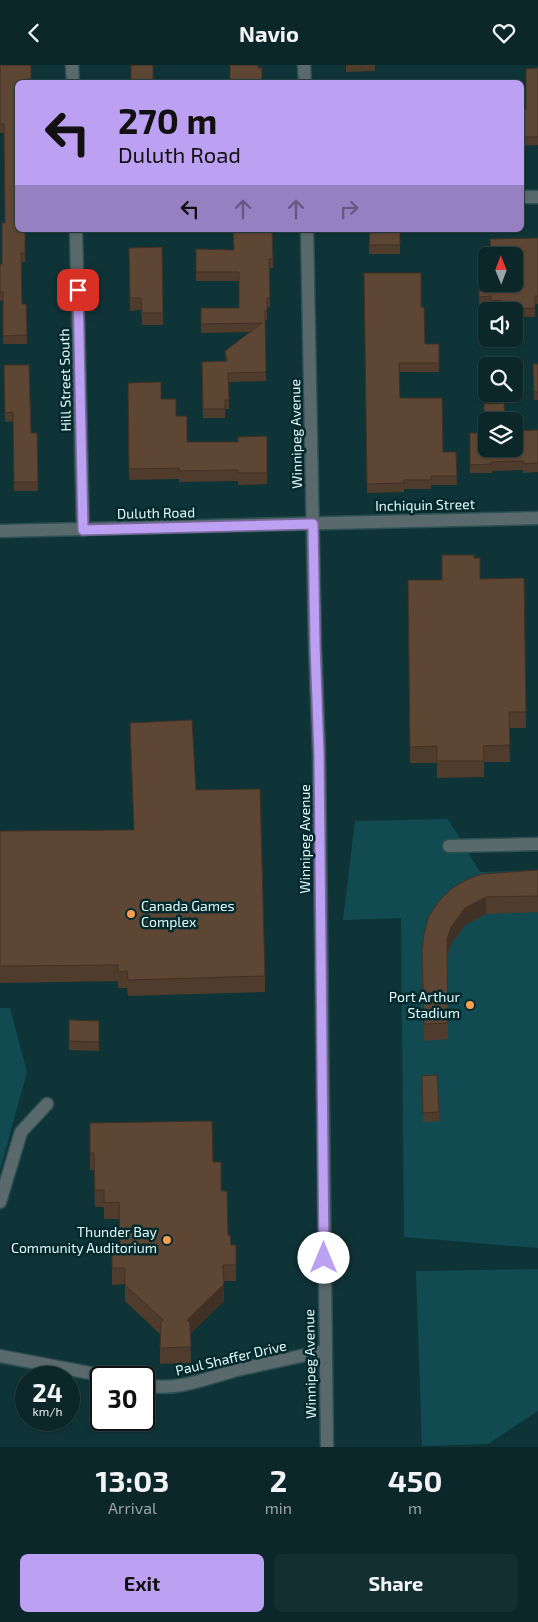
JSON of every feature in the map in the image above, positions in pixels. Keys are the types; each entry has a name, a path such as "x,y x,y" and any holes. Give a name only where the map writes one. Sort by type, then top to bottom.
{"street":[{"path":"72,65 73,80"},
{"path":"304,65 305,80"},
{"path":"524,197 538,197"},
{"name":"Hill Street South","path":"76,232 83,530"},
{"name":"Winnipeg Avenue","path":"307,232 319,763 324,1351 327,1447"},
{"name":"Inchiquin Street","path":"313,524 538,518"},
{"name":"Duluth Road","path":"0,531 313,524"},
{"path":"449,845 538,844"},
{"path":"0,1202 21,1132 47,1104"},
{"name":"Paul Shaffer Drive","path":"155,1387 165,1388 185,1386 240,1370 324,1351"},
{"path":"0,1356 90,1373"}],"shaded area":[{"name":"Port Arthur Stadium","path":"448,819 480,872 538,870 538,1248 404,1237 401,918 343,920 355,821"},
{"path":"0,1008 10,1008 27,1072 0,1170"},
{"path":"538,1269 538,1411 488,1444 422,1446 416,1271"}],"building":[{"path":"0,65 31,65 31,79 15,80 15,232 25,232 25,253 21,253 22,304 26,304 27,335 3,336 3,292 0,292 0,264 2,264 2,223 5,223 4,124 0,124"},
{"path":"131,65 153,65 153,80 131,80"},
{"path":"230,65 258,65 258,68 262,68 262,80 230,80"},
{"path":"538,68 538,137 524,137 526,69"},
{"path":"233,232 272,232 273,259 269,259 270,298 267,298 267,311 265,311 266,372 228,373 229,400 225,400 225,409 203,409 202,362 227,361 225,351 262,323 201,324 201,308 239,308 239,272 196,272 196,249 234,250"},
{"path":"370,232 400,232 400,245 369,245"},
{"path":"538,238 538,296 535,296 535,308 523,308 523,302 491,301 491,296 479,297 479,293 523,292 523,247 490,247 490,239"},
{"path":"162,247 163,313 142,313 141,298 130,298 129,248"},
{"path":"364,273 421,273 421,307 424,307 425,344 439,344 439,363 399,363 400,398 442,398 443,452 456,452 457,476 431,476 431,480 404,480 404,483 367,484"},
{"path":"533,364 538,364 538,392 534,392"},
{"path":"4,365 29,365 31,433 37,433 38,482 14,482 13,412 5,413"},
{"path":"161,382 161,399 176,399 176,416 187,416 187,442 238,442 238,437 267,436 267,473 238,473 238,470 179,471 179,468 129,469 128,383"},
{"path":"504,403 504,412 484,412 484,404"},
{"path":"538,430 538,463 523,464 523,461 470,465 470,433 478,433 478,457 523,457 523,431"},
{"path":"442,555 474,555 474,558 480,558 480,579 524,578 526,712 509,712 510,745 483,746 484,761 437,761 437,746 410,747 408,580 442,580"},
{"name":"Canada Games Complex","path":"192,720 196,790 260,789 265,976 128,980 127,971 118,972 118,965 0,966 0,831 134,830 130,723"},
{"path":"538,870 538,896 486,897 465,908 451,927 447,939 448,1023 424,1024 422,951 424,934 429,916 439,901 451,889 466,880 482,874"},
{"path":"69,1020 99,1021 99,1042 69,1041"},
{"path":"437,1075 439,1112 423,1113 422,1076"},
{"name":"Thunder Bay Community Auditorium","path":"212,1121 213,1162 221,1162 221,1191 227,1191 228,1235 230,1235 231,1245 236,1245 236,1265 223,1265 224,1284 187,1320 190,1323 191,1347 160,1348 161,1322 163,1320 125,1285 125,1268 112,1268 112,1246 120,1246 119,1202 104,1203 104,1190 95,1190 94,1153 90,1153 90,1123"}],"place":[{"name":"Canada Games Complex","path":"131,914"},
{"name":"Port Arthur Stadium","path":"470,1005"},
{"name":"Thunder Bay Community Auditorium","path":"167,1240"}],"route":[{"path":"78,290 83,530 313,524 319,755 324,1258"}]}
